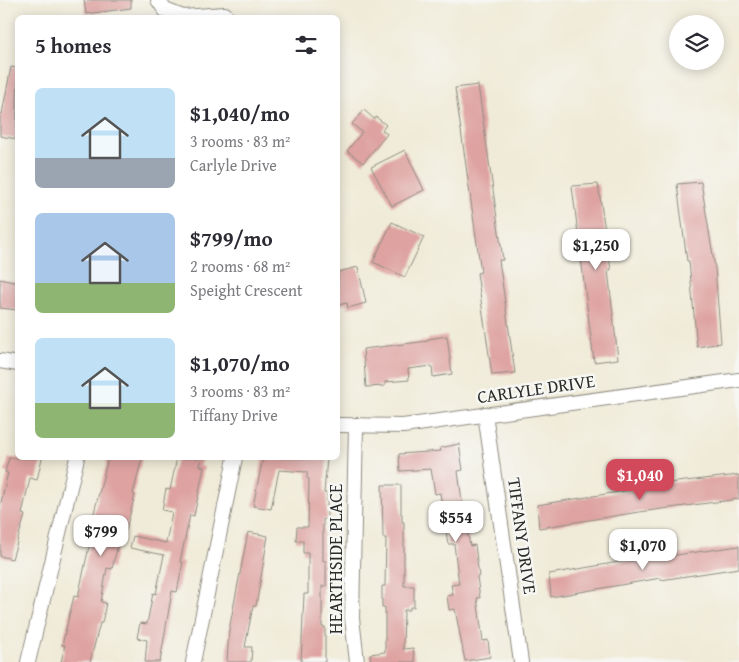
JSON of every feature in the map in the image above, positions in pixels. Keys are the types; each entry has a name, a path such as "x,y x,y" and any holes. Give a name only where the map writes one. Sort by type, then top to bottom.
{"street":[{"path":"158,0 165,10 178,15"},
{"path":"211,15 225,14"},
{"path":"0,361 15,364"},
{"name":"CARLYLE DRIVE","path":"340,425 403,426 739,380"},
{"name":"TIFFANY DRIVE","path":"485,414 521,662"},
{"name":"HEARTHSIDE PLACE","path":"356,425 352,618 357,662"},
{"path":"28,662 77,460"},
{"path":"193,662 235,460"}],"building":[{"path":"84,0 131,0 131,8 86,14"},
{"path":"11,67 15,68 15,139 0,136 0,114 2,114"},
{"path":"478,85 503,260 499,260 515,373 492,375 477,273 481,272 455,88"},
{"path":"364,110 374,119 376,117 386,125 382,130 387,134 363,163 347,151 362,132 352,124"},
{"path":"405,150 424,190 392,206 371,167"},
{"path":"701,182 715,268 721,343 697,347 689,261 687,261 677,184"},
{"path":"598,184 611,270 608,270 618,359 594,362 572,186"},
{"path":"392,222 424,237 405,277 373,262"},
{"path":"358,267 366,303 348,308 347,303 340,305 340,272"},
{"path":"0,279 15,282 15,310 0,308"},
{"path":"447,336 452,374 433,377 432,366 408,369 409,380 385,382 385,386 366,387 363,349 428,341 428,339"},
{"path":"459,444 463,470 458,471 463,509 470,546 475,545 480,598 477,598 483,641 488,640 490,657 465,661 455,609 449,610 447,596 453,595 451,585 459,584 454,544 448,544 440,493 435,494 431,469 400,471 399,454 441,451 440,448"},
{"path":"9,458 15,458 15,460 42,460 37,480 30,478 22,514 25,515 12,559 0,556 0,506 8,473 5,472"},
{"path":"107,460 142,460 123,541 119,540 112,569 107,568 101,602 106,603 90,662 61,662 65,645 62,645 74,596 78,597 92,533 89,532"},
{"path":"177,460 202,460 200,466 204,467 194,516 190,515 180,562 183,562 177,592 172,591 160,662 145,662 147,640 137,638 140,623 147,624 153,593 156,594 164,555 130,548 133,536 166,543 172,512 162,510 166,489 170,490"},
{"path":"263,460 327,460 324,493 327,493 327,519 323,519 323,561 326,561 326,586 322,586 322,627 325,627 325,662 301,662 304,594 308,594 308,553 303,553 303,541 296,541 297,527 308,527 309,479 307,478 307,472 279,470 271,509 253,506"},
{"path":"739,475 739,499 539,528 537,505 650,487 650,485"},
{"path":"382,485 401,485 401,514 402,522 404,522 404,586 414,586 414,607 410,607 410,610 404,610 403,649 413,648 415,662 371,662 370,654 385,652 385,607 382,607 382,586 385,586 386,538 383,538"},
{"path":"248,532 268,536 256,606 253,606 245,647 252,647 251,662 227,662 229,630"},
{"path":"739,546 739,568 661,580 661,578 551,597 549,574 648,557 648,559"}]}
